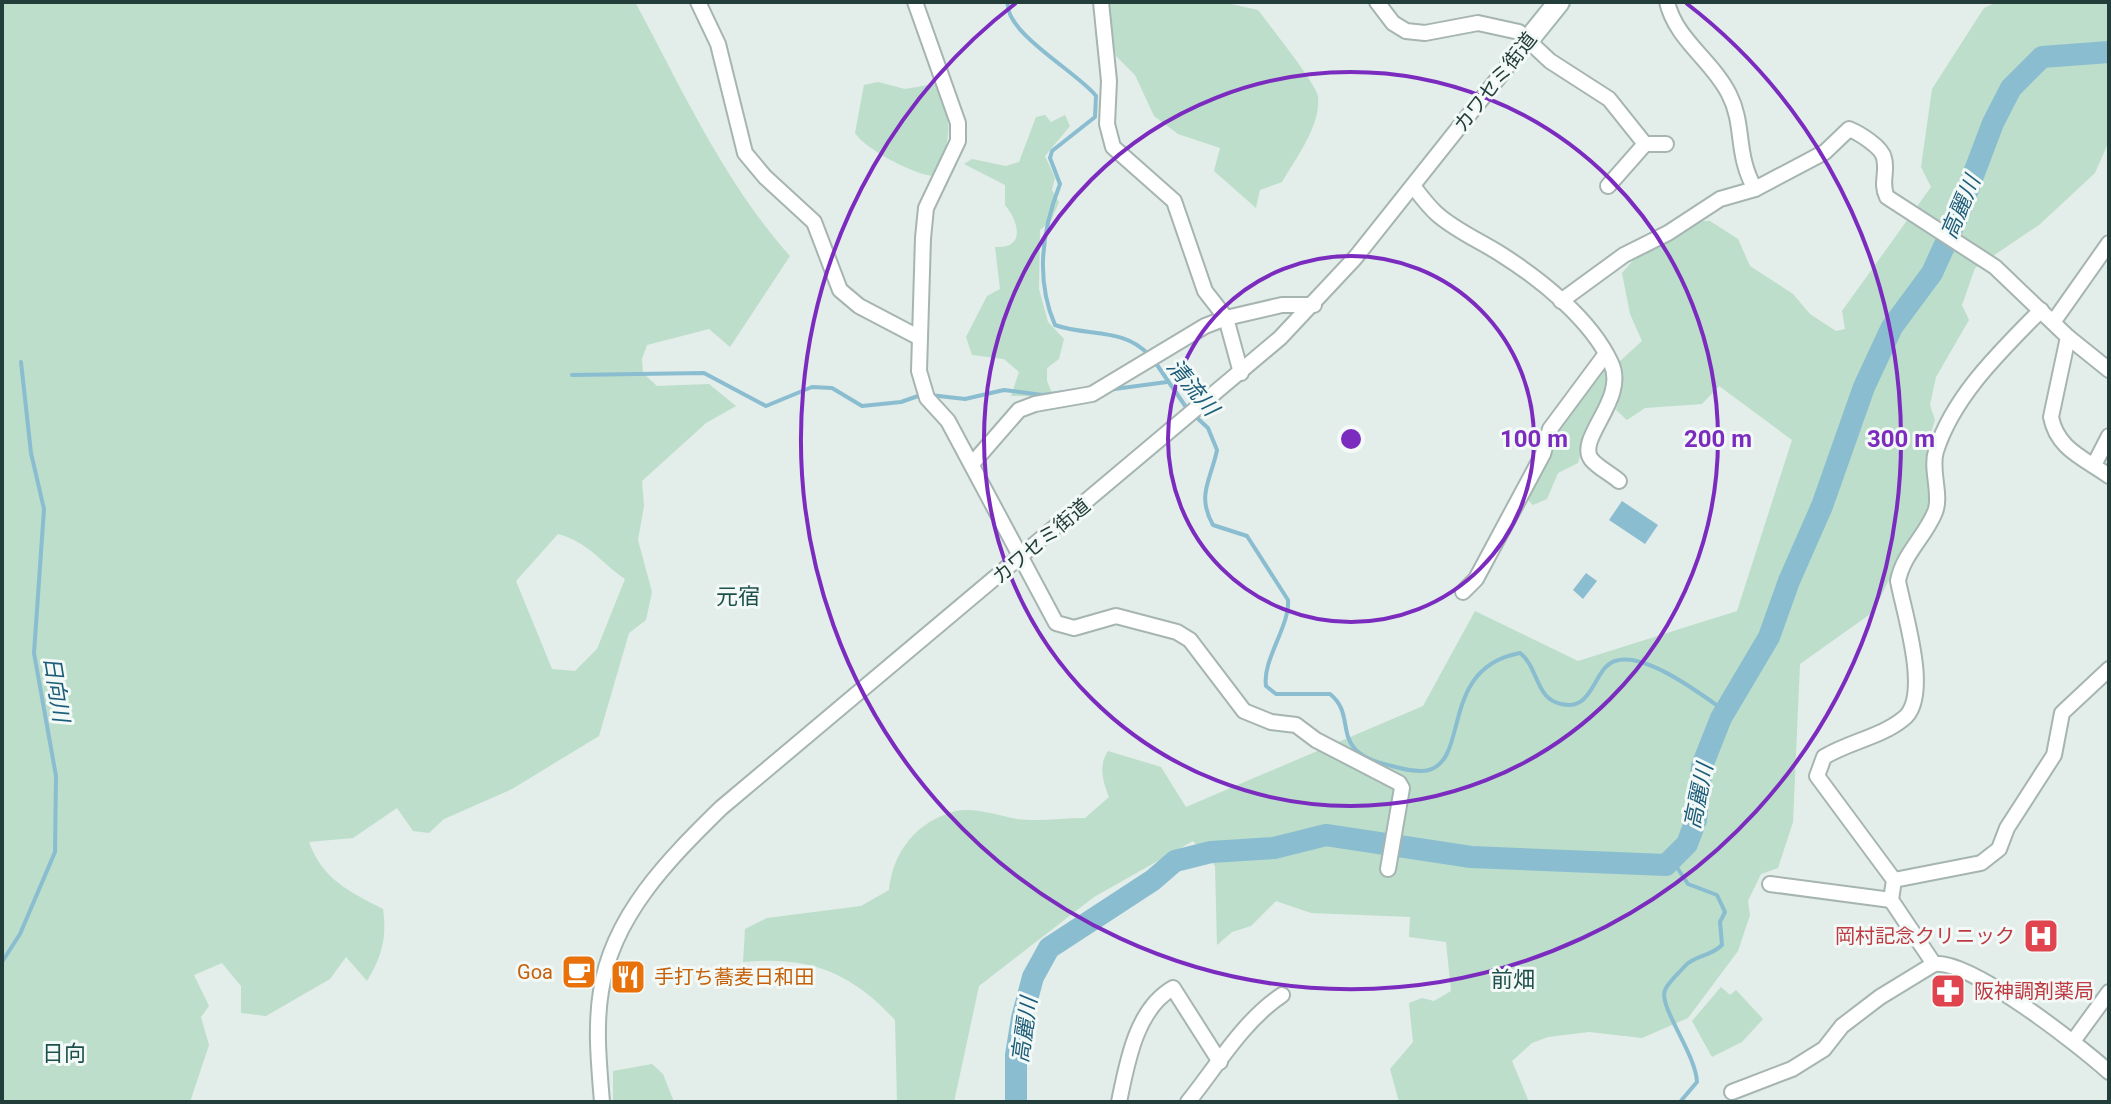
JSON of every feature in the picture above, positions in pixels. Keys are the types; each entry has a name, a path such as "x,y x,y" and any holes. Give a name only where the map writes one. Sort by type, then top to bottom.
{"street":[{"path":"698,2 718,44 745,153 765,177 814,222 840,290 859,306 920,338"},
{"path":"915,2 958,123 958,141 924,221 921,383 972,464 1019,559 1056,623 1074,628 1116,616 1177,632 1190,640 1244,711 1271,722 1296,725 1316,740 1399,783 1402,788 1388,869"},
{"path":"1101,2 1109,81 1107,124 1113,147 1174,201 1205,291 1226,318 1241,373"},
{"path":"1377,2 1393,23 1406,31 1425,33 1478,23 1519,32 1530,38 1550,61 1609,99 1645,144"},
{"name":"カワセミ街道","path":"602,1102 598,1048 605,968 630,914 650,884 721,808 1241,373 1314,305 1559,2"},
{"path":"1667,2 1678,29 1718,74 1730,95 1736,109 1744,170 1755,189"},
{"path":"1561,301 1624,255 1668,233 1720,199 1755,189 1825,152 1849,129 1881,152 1885,159 1882,184 1887,197 1916,218 1983,257 2068,337 2109,370"},
{"path":"1608,186 1645,144 1666,144"},
{"path":"1413,186 1437,214 1500,253 1561,301 1584,325 1605,355 1615,376 1615,393 1589,442 1588,452 1591,461 1619,481"},
{"path":"2054,321 2109,243"},
{"path":"972,464 1019,410 1035,404 1092,394 1205,326 1226,318 1282,305 1314,305"},
{"path":"1934,964 1891,900 1894,880 1817,776 1824,757 1906,718 1914,706 1918,695 1916,678 1898,581 1901,565 1937,509 1935,453 1963,400 1988,365 2041,310"},
{"path":"2068,337 2053,407 2053,430 2057,440 2109,476"},
{"path":"1463,592 1476,579 1543,454 1550,429 1605,355"},
{"path":"2094,465 2109,436"},
{"path":"1894,880 1981,863 1999,849 2007,828 2054,755 2062,713 2109,669"},
{"path":"1770,884 1891,900"},
{"path":"1732,1092 1792,1069 1824,1049 1842,1026 1880,997 1934,964 1958,967 2074,1040 2109,1072"},
{"path":"1119,1102 1132,1043 1162,994 1173,988 1220,1062"},
{"path":"2074,1040 2109,992"},
{"path":"1188,1102 1265,1006 1282,995"}],"green space":[{"path":"2,2 635,2 724,166 790,256 730,347 709,329 647,345 642,359 643,373 657,386 709,384 736,406 706,423 642,481 644,506 638,540 652,592 646,620 629,633 599,736 512,789 444,819 429,833 413,831 397,808 353,838 309,842 329,875 383,909 384,938 376,963 367,981 346,957 330,979 266,1016 241,1013 241,986 222,963 194,975 209,1006 201,1017 209,1045 190,1102 2,1102","holes":["558,534 587,548 625,579 597,649 575,671 552,669 516,581"]},
{"path":"1106,2 1222,2 1258,10 1292,54 1316,90 1316,119 1282,182 1260,190 1256,208 1214,171 1220,148 1178,134 1154,116 1135,75 1116,56"},
{"path":"1997,2 2109,2 2109,141 2095,173 2039,225 1975,268 1962,305 1969,320 1936,377 1930,405 1935,420 1929,439 1935,507 1897,564 1873,612 1800,664 1793,822 1778,868 1761,874 1748,901 1750,915 1738,951 1688,1018 1642,1038 1589,1032 1548,1037 1532,1043 1512,1061 1529,1102 1399,1102 1390,1069 1413,1042 1409,1003 1422,998 1434,1001 1451,991 1446,942 1409,937 1410,917 1311,913 1276,901 1251,926 1232,932 1217,945 1215,866 1193,841 1094,897 979,986 954,1102 897,1102 895,1020 861,989 826,970 808,965 743,962 745,929 767,918 861,906 889,890 896,863 909,840 942,816 971,810 1025,820 1085,818 1109,797 1102,768 1108,751 1161,767 1186,807 1423,706 1475,611 1578,661 1737,611 1792,440 1719,386 1702,404 1645,408 1627,420 1616,410 1621,394 1619,362 1642,341 1630,314 1622,273 1651,240 1679,236 1698,221 1710,221 1738,239 1750,266 1793,294 1810,314 1836,331 1845,329 1842,311 1931,187 1921,167 1932,89 1984,8"},
{"path":"878,82 905,89 934,84 948,119 945,151 935,176 916,172 892,160 855,133 864,85"},
{"path":"1045,115 1051,122 1065,115 1070,126 1045,156 1055,178 1052,190 1059,202 1051,221 1040,230 1039,289 1048,322 1064,339 1059,359 1047,368 1047,381 1052,393 1044,396 1011,396 1019,372 1004,359 972,355 966,337 987,296 1000,289 995,247 1012,244 1017,233 1016,226 1005,205 1005,185 964,164 972,159 1006,166 1019,162 1036,117"},
{"path":"1604,365 1608,376 1606,395 1587,427 1578,463 1558,473 1547,499 1533,505 1523,495 1553,430"},
{"path":"1721,987 1730,995 1736,990 1763,1019 1742,1042 1712,1057 1692,1021"},
{"path":"652,1064 663,1074 674,1102 613,1102 613,1071"}],"water":[{"path":"1622,501 1658,525 1645,544 1609,520"},
{"path":"1586,573 1597,581 1583,599 1573,590"}],"waterway":[{"name":"清流川","path":"1008,2 1010,14 1029,39 1096,96 1095,117 1052,151 1050,158 1060,184 1045,237 1043,272 1055,325 1117,336 1139,346 1149,355"},
{"name":"高麗川","path":"1016,1102 1016,1055 1022,1018 1033,977 1049,948 1153,880 1175,861 1211,852 1274,848 1326,835 1471,857 1666,865 1687,844 1696,820 1702,766 1721,718 1769,637 1789,581 1822,506 1864,387 1892,327 1932,273 1957,218 1993,123 2011,88 2042,57 2109,52"},
{"name":"日向川","path":"2,962 20,934 55,852 56,776 34,653 44,509 31,453 21,362"},
{"name":"清流川","path":"1155,362 1188,410"},
{"path":"572,375 704,373 766,406 812,387 832,388 862,406 901,402 921,395"},
{"path":"1107,390 1167,382"},
{"path":"930,395 965,399 1004,390 1042,395 1087,389"},
{"name":"清流川","path":"1195,416 1208,428 1217,450 1205,496 1213,525 1247,536 1288,600 1285,621 1268,665 1266,686 1276,694 1330,694 1339,703 1351,743 1371,760 1420,771 1429,770 1441,762 1449,749 1466,693 1477,676 1495,662 1520,653 1530,665 1544,693 1555,702 1568,705 1578,703 1585,698 1607,665 1627,660 1642,662 1673,676 1725,711"},
{"path":"1672,860 1688,884 1717,895 1725,912 1720,922 1722,945 1689,962 1665,990 1667,1007 1691,1058 1697,1082 1680,1102"}],"place":[{"name":"岡村記念クリニック","path":"2041,936"},
{"name":"Goa","path":"579,972"},
{"name":"手打ち蕎麦日和田","path":"628,977"},
{"name":"阪神調剤薬局","path":"1948,991"}],"district":[{"name":"元宿","path":"738,596"},
{"name":"前畑","path":"1513,979"},
{"name":"日向","path":"64,1053"}]}
